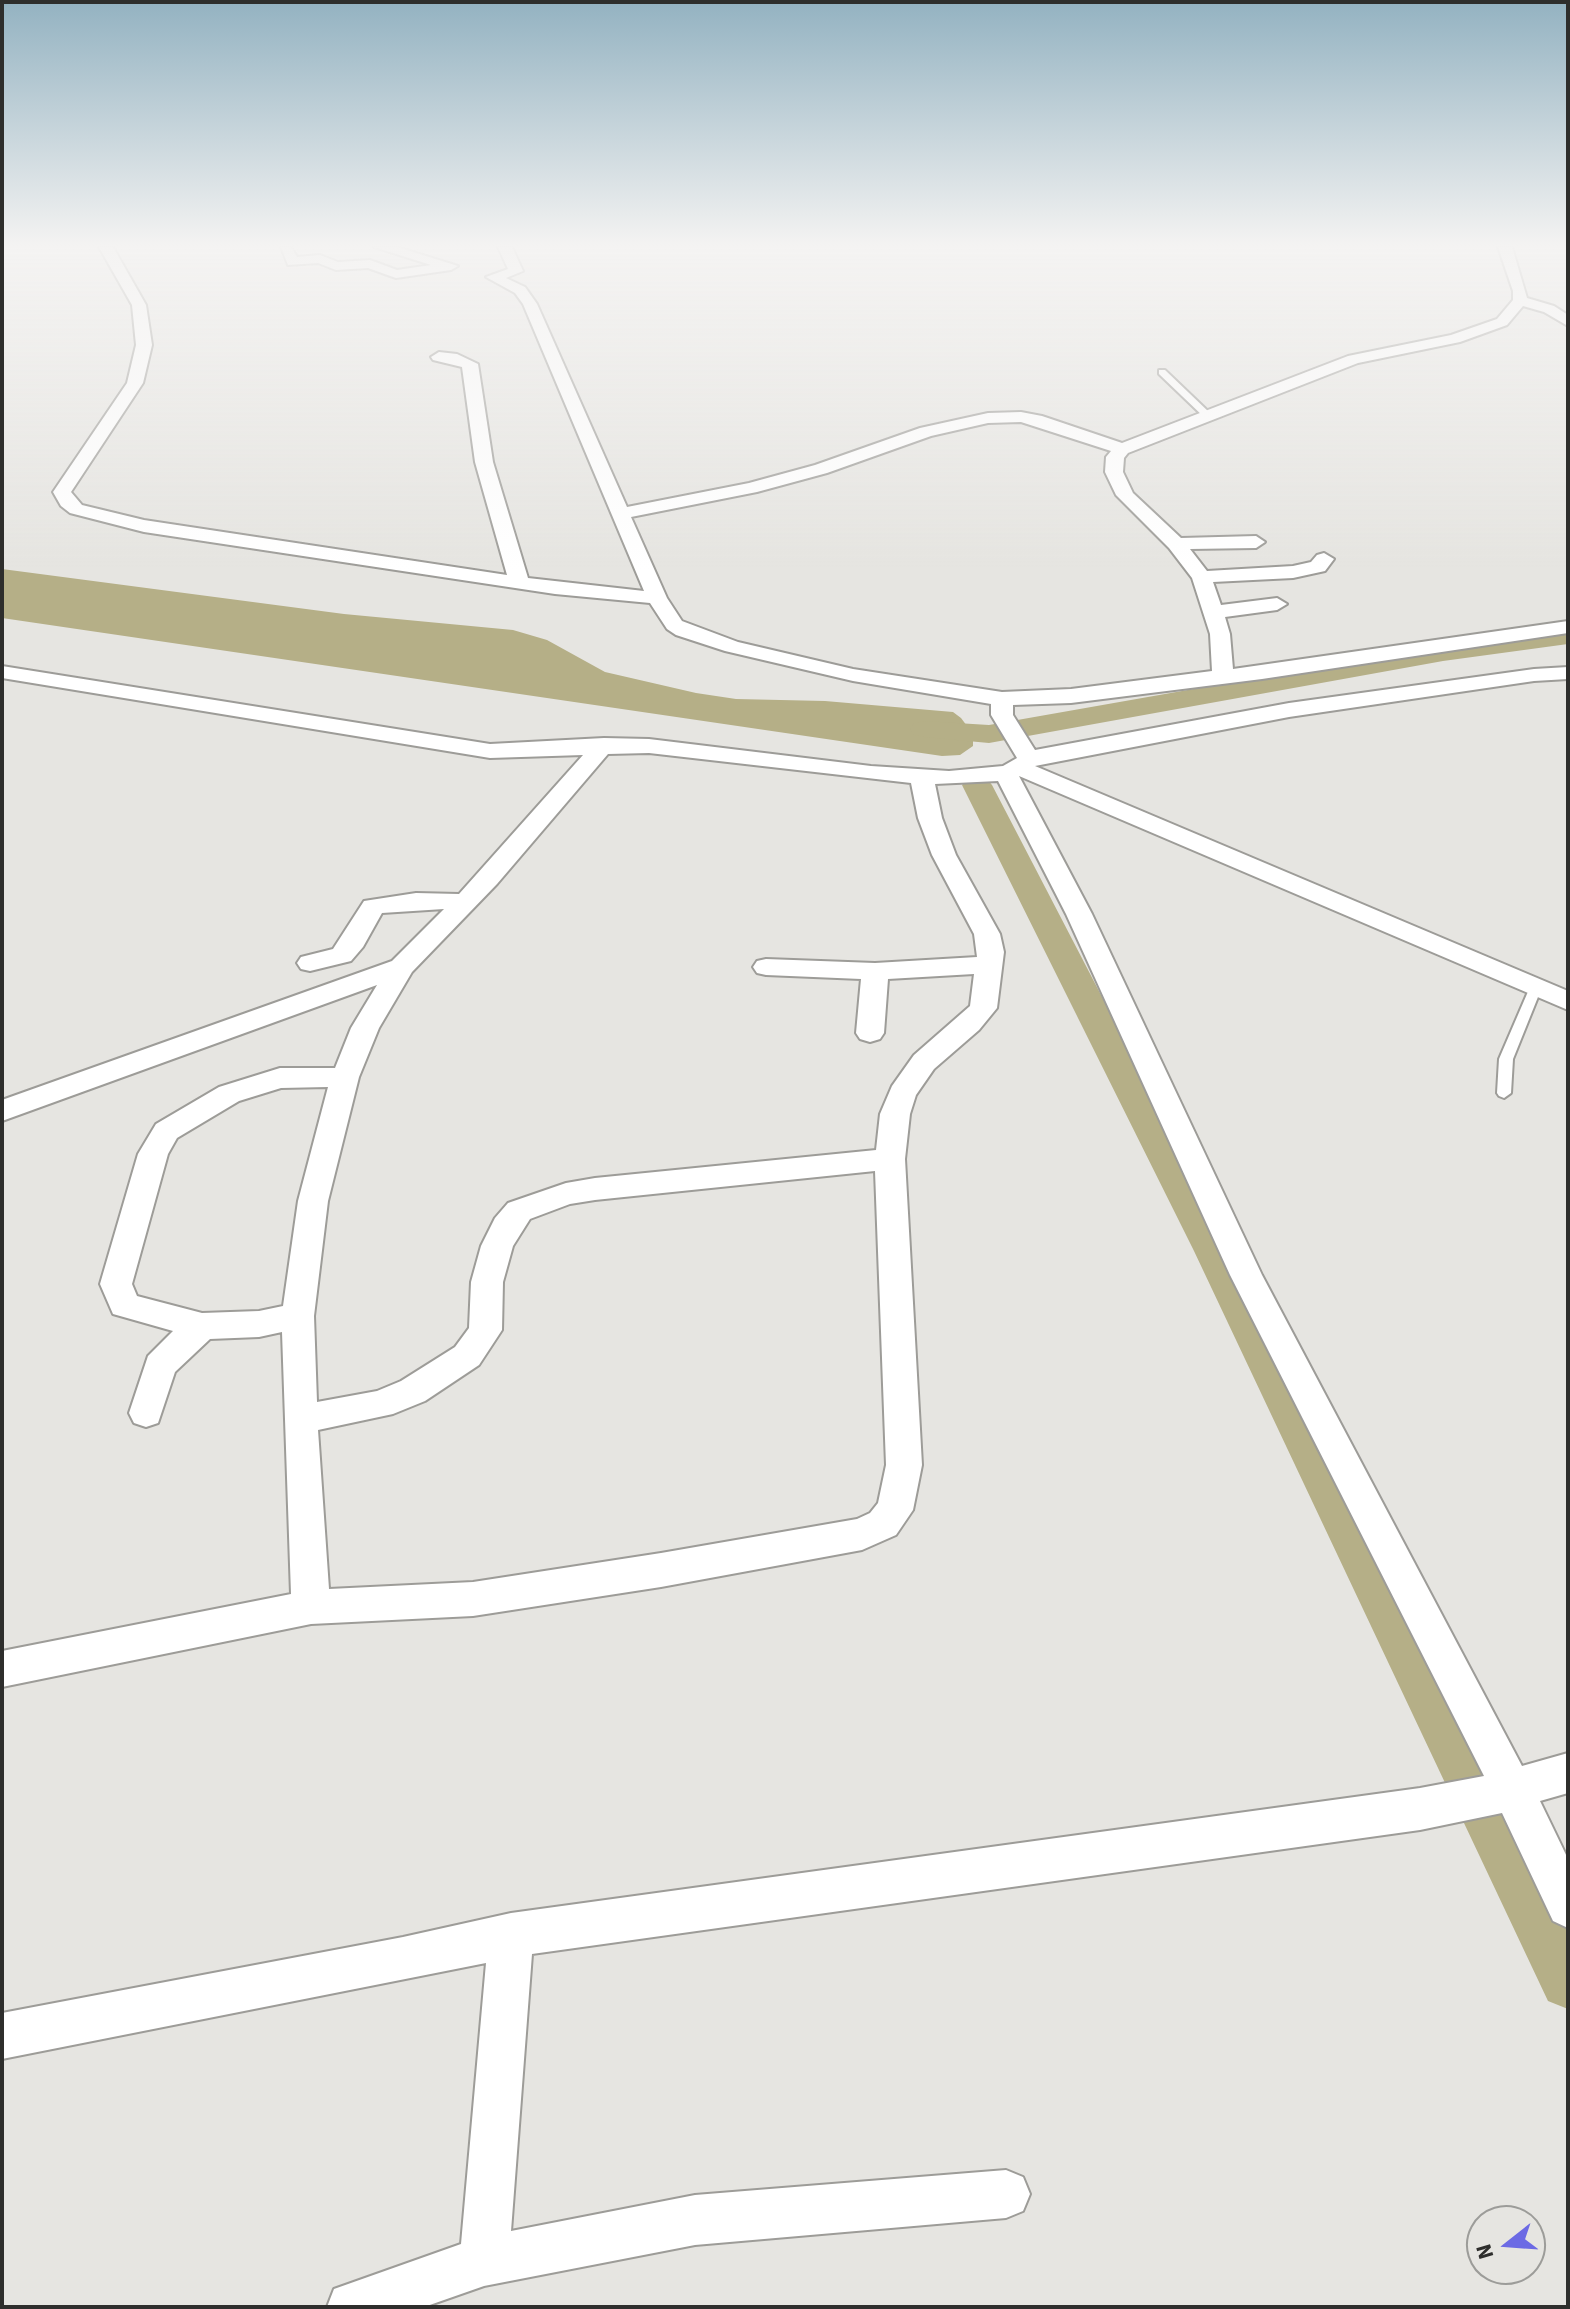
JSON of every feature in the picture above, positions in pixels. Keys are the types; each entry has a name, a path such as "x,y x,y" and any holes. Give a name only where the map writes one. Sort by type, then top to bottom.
{"street":[{"path":"142,355 135,383 62,492 67,502 76,509 144,526 519,582 657,598"},
{"path":"552,355 657,598 674,625 683,631 732,647 1002,707 1277,671 1568,627"},
{"path":"1223,676 1223,657 1214,612 1202,577 1176,544 1125,495 1114,472 1115,457 1122,449 1354,359 1375,355"},
{"path":"439,357 470,364 484,462 519,582"},
{"path":"619,514 751,488 821,469 926,432 988,418 1021,417 1042,421 1122,449"},
{"path":"1176,544 1256,542"},
{"path":"1202,577 1293,572 1318,567 1324,559"},
{"path":"1214,612 1277,604"},
{"path":"2,672 490,751 539,752 604,745 691,750 922,777 1289,710 1534,675 1568,673"},
{"path":"1002,707 1079,914 1246,1275 1504,1792 1568,1906"},
{"path":"311,1607 300,1419 298,1316 313,1201 345,1077 365,1028 401,967 465,902 604,745"},
{"path":"1020,761 1153,827 1568,1001"},
{"path":"2,1669 311,1607 473,1599 862,1534 883,1524 895,1510 904,1465 890,1159 895,1114 902,1093 924,1062 983,1008 990,965 987,934 944,855 930,818 922,777"},
{"path":"310,963 342,955 350,947 373,906 416,901 465,902"},
{"path":"766,967 875,971 990,965"},
{"path":"2,1111 401,967"},
{"path":"870,1033 875,971"},
{"path":"298,1316 259,1324 202,1326 125,1305 116,1284 153,1154 166,1131 229,1094 280,1078 345,1077"},
{"path":"300,1419 381,1404 413,1391 467,1356 485,1330 487,1282 497,1246 506,1226 519,1211 566,1194 595,1189 890,1159"},
{"path":"146,1413 160,1366 202,1326"},
{"path":"2,2036 511,1935 1420,1809 1504,1792 1568,1773"},
{"path":"484,2261 511,1935"},
{"path":"352,2307 484,2261 695,2220 1006,2194"}],"lane":[{"path":"1162,372 1208,416"},
{"path":"1504,1093 1506,1059 1536,987"}],"shaded area":[{"path":"2,569 344,614 513,630 547,640 605,672 696,693 736,699 825,701 953,712 973,734 973,746 960,755 942,756 2,618"}],"waterway":[{"path":"924,729 989,734 1443,653 1568,636"},
{"path":"977,785 1214,1251 1568,1981"}]}
